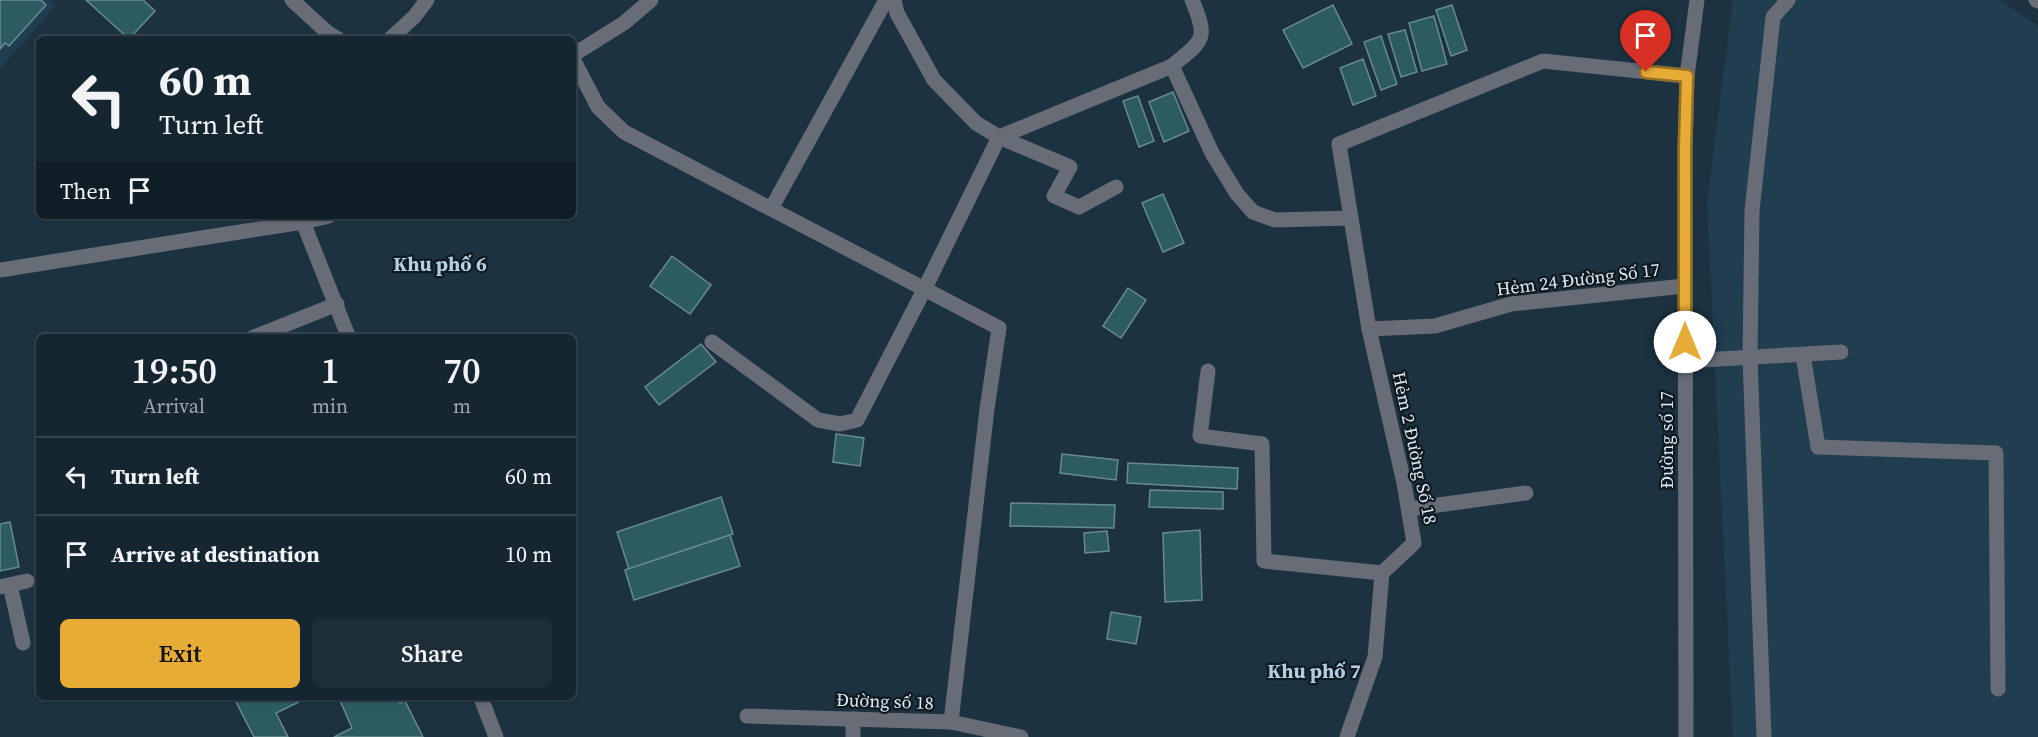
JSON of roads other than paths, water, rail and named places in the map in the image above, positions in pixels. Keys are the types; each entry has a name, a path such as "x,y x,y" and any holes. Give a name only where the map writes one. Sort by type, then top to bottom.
{"street":[{"path":"292,0 333,36"},
{"path":"393,36 428,0"},
{"path":"576,55 624,23 651,0"},
{"path":"771,209 886,0"},
{"path":"894,0 897,13 934,80 976,123 999,138 1070,167 1054,196 1079,207 1116,187"},
{"path":"712,342 818,420 840,424 857,420 999,138 1172,66 1197,45 1203,35 1192,0"},
{"name":"Đường số 17","path":"1686,737 1685,148 1687,76 1697,0"},
{"path":"1764,737 1750,358 1752,211 1773,17 1788,0"},
{"name":"Hẻm 2 Đường Số 18","path":"1382,573 1414,543 1409,509 1369,329 1339,144 1543,61 1687,76"},
{"path":"576,63 598,107 624,132 999,328 987,409 951,722"},
{"path":"1172,66 1212,153 1238,194 1253,212 1275,220 1351,218"},
{"path":"0,270 316,219"},
{"path":"303,222 348,334"},
{"name":"Hẻm 24 Đường Số 17","path":"1369,329 1435,326 1511,304 1685,286"},
{"path":"262,334 337,304"},
{"path":"1685,361 1841,352"},
{"path":"1803,355 1818,447 1996,453 1998,689"},
{"path":"1208,371 1200,436 1262,444 1264,561 1382,573 1375,657 1347,737"},
{"path":"1409,509 1526,493"},
{"path":"23,643 5,586 27,581"},
{"path":"482,700 496,737"},
{"name":"Đường số 18","path":"747,716 951,722 1021,737"},
{"path":"853,719 853,737"}],"district":[{"name":"Khu phố 6","path":"440,264"},
{"name":"Khu phố 7","path":"1314,671"}]}
